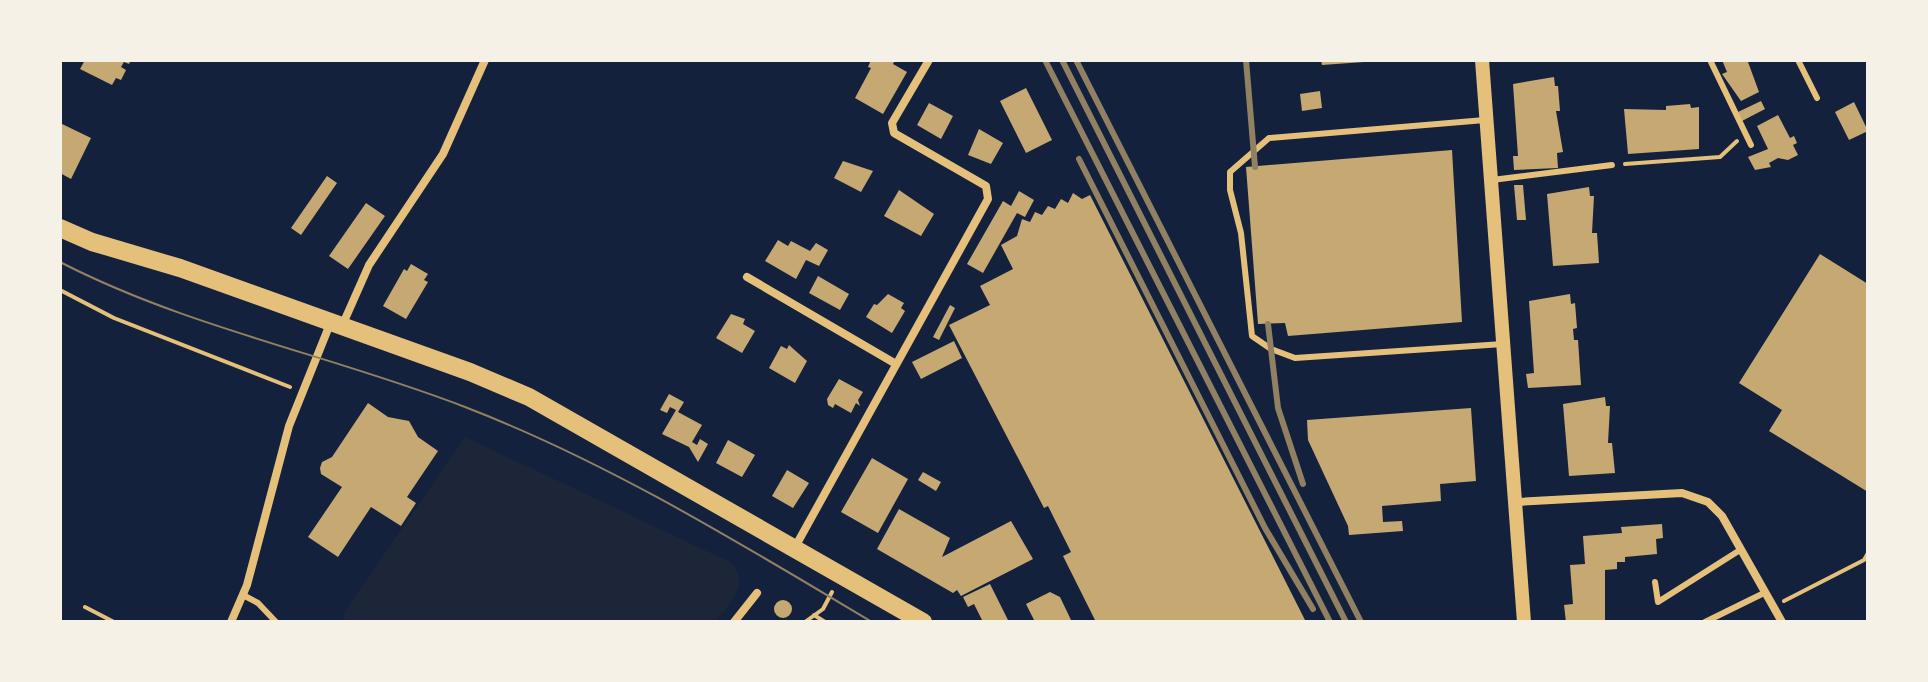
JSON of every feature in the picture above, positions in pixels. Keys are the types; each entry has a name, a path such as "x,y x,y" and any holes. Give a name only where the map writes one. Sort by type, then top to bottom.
{"main road":[{"path":"60,228 470,372 529,397 923,622"}],"street":[{"path":"231,622 243,595 283,447 303,393 369,265 443,154 485,60"},
{"path":"794,549 988,199 986,186 894,133 892,123 929,60"},
{"path":"1482,60 1524,622"},
{"path":"747,277 896,364"},
{"path":"1517,502 1682,493 1711,504 1722,516 1782,622"},
{"path":"734,622 757,593"}],"lane":[{"path":"1710,60 1751,145"},
{"path":"1798,60 1817,98"},
{"path":"1486,120 1269,138 1230,172 1252,336 1271,349 1295,358 1503,344"},
{"path":"1490,180 1612,165"},
{"path":"1655,582 1658,602 1740,550"},
{"path":"1705,622 1764,593"},
{"path":"243,595 258,603 276,622"}],"path":[{"path":"1612,165 1720,157 1738,142 1729,122 1738,117"},
{"path":"60,290 114,318 303,393"},
{"path":"1773,607 1864,560 1868,553"},
{"path":"805,622 823,609 836,586"},
{"path":"85,607 114,622"},
{"path":"814,615 825,622"}],"shaded area":[{"path":"465,437 732,563 739,579 736,594 715,622 346,622 343,614"}],"building":[{"path":"85,60 131,60 129,64 124,62 121,67 126,70 121,80 116,78 112,85 80,69"},
{"path":"871,60 895,60 893,64 907,72 883,114 855,98 871,68 868,67"},
{"path":"1321,60 1364,60 1364,62 1322,65"},
{"path":"1722,60 1748,62 1759,92 1741,101 1722,74 1727,72"},
{"path":"1554,77 1555,86 1558,86 1560,111 1556,111 1563,152 1557,153 1558,168 1514,170 1513,156 1518,156 1513,84"},
{"path":"1026,88 1052,140 1026,153 1000,101"},
{"path":"1320,91 1322,108 1302,111 1300,94"},
{"path":"1761,101 1765,109 1742,121 1738,112"},
{"path":"1854,102 1868,131 1849,140 1835,112"},
{"path":"929,103 953,116 941,139 917,125"},
{"path":"1690,104 1691,108 1699,107 1699,149 1628,154 1624,109 1666,110 1666,106"},
{"path":"1778,115 1790,138 1794,136 1797,143 1793,145 1798,155 1788,160 1778,158 1769,163 1771,167 1755,170 1748,157 1768,149 1757,126"},
{"path":"60,123 91,138 71,179 60,173"},
{"path":"979,129 1003,143 991,164 968,155"},
{"path":"1452,150 1462,322 1288,336 1285,323 1258,324 1246,167"},
{"path":"843,161 873,171 861,192 834,178"},
{"path":"327,176 337,183 301,235 291,228"},
{"path":"1514,185 1523,185 1526,220 1517,220"},
{"path":"1589,187 1590,196 1594,196 1592,233 1597,233 1599,263 1553,266 1547,194"},
{"path":"899,190 934,214 921,236 884,216"},
{"path":"1019,191 1034,200 1025,217 1017,213 983,273 967,264 1003,201 1011,206"},
{"path":"1073,193 1082,199 1090,195 1306,622 1096,622 1063,556 1071,552 1048,506 1044,508 949,325 990,305 980,286 1013,269 1001,245 1017,236 1022,219 1030,222 1035,212 1042,215 1048,206 1055,209 1061,199 1068,203"},
{"path":"366,203 385,216 348,269 329,256"},
{"path":"778,240 788,246 791,241 810,251 816,243 828,250 819,266 806,260 796,279 765,261"},
{"path":"1820,254 1868,284 1868,492 1769,431 1782,410 1739,383"},
{"path":"411,264 428,274 424,280 428,282 406,319 383,306 404,269 407,271"},
{"path":"818,276 849,294 840,310 809,293"},
{"path":"888,294 904,303 901,308 905,311 892,333 866,317 874,304 877,305"},
{"path":"1570,294 1571,304 1575,303 1577,328 1573,329 1574,340 1578,340 1581,385 1528,388 1526,374 1534,373 1529,301"},
{"path":"950,305 955,308 939,340 933,337"},
{"path":"731,314 745,319 743,324 755,331 742,353 716,338"},
{"path":"954,341 962,358 921,379 912,362"},
{"path":"789,345 807,361 795,383 769,368 781,346 787,349"},
{"path":"839,379 863,392 858,400 860,406 856,403 851,413 835,404 833,408 828,405 827,399"},
{"path":"669,394 684,402 678,412 702,425 692,442 697,445 700,439 708,444 698,462 689,447 662,434 676,410 670,407 667,413 660,410"},
{"path":"1605,397 1606,406 1610,406 1608,443 1612,443 1615,473 1569,476 1563,404"},
{"path":"368,403 388,417 409,421 418,437 438,451 407,497 416,503 401,526 371,507 338,557 308,537 342,487 321,474 320,468 322,462 332,457"},
{"path":"1471,408 1476,481 1440,484 1441,501 1382,506 1383,522 1402,521 1403,531 1349,535 1348,526 1308,440 1307,420"},
{"path":"728,440 755,455 742,477 716,463"},
{"path":"872,458 908,479 878,533 841,512"},
{"path":"787,470 809,483 793,508 772,496"},
{"path":"923,472 941,482 936,491 918,480"},
{"path":"899,509 950,538 942,557 1011,521 1033,559 961,596 957,590 953,593 877,549"},
{"path":"1662,524 1663,538 1656,539 1657,554 1625,557 1625,562 1617,562 1617,569 1605,570 1605,622 1566,622 1564,605 1573,604 1570,565 1585,564 1583,536 1622,533 1621,527"},
{"path":"990,584 1009,622 983,622 974,604 968,607 963,597"},
{"path":"1050,592 1060,597 1072,622 1035,622 1026,604"},
{"path":"783,600 792,609 783,618 774,609"}],"tram line":[{"path":"60,262 158,305 414,389 518,429 673,506 872,622"}],"railway":[{"path":"1045,60 1330,622"},
{"path":"1062,60 1346,622"},
{"path":"1076,60 1361,622"},
{"path":"1246,60 1255,167"},
{"path":"1079,159 1265,528 1313,609"},
{"path":"1268,324 1278,408 1303,484"}]}
